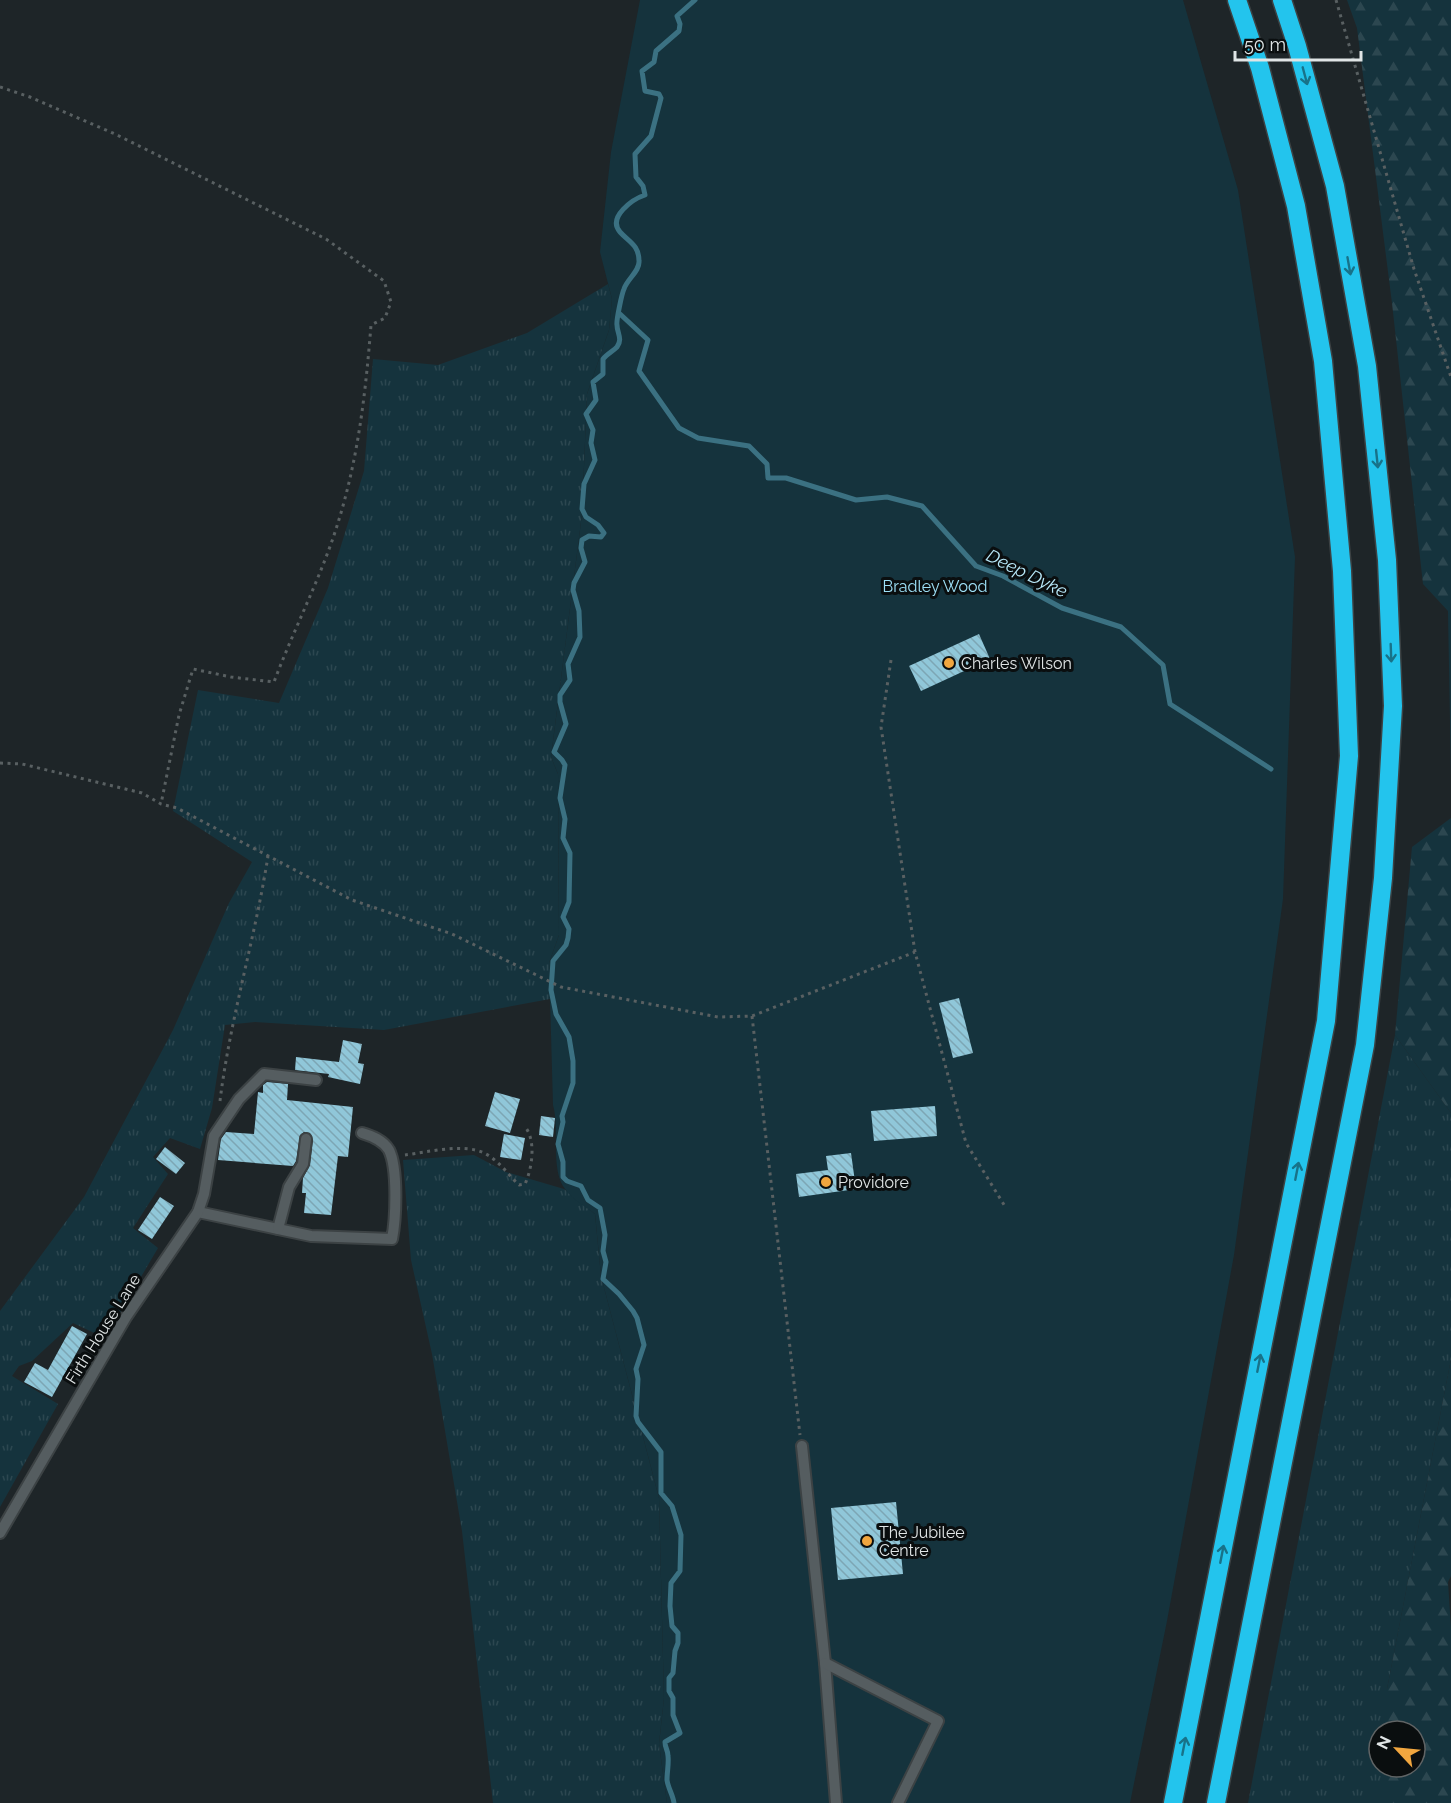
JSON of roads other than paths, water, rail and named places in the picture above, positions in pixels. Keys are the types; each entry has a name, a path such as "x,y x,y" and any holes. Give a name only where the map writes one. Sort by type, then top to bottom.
{"highway":[{"path":"1173,1803 1326,1022 1349,756 1342,571 1323,361 1296,206 1260,68 1237,0"},
{"path":"1216,1803 1365,1045 1383,878 1393,706 1387,560 1367,366 1335,186 1297,46 1282,0"}],"lane":[{"name":"Firth House Lane","path":"0,1533 126,1317 198,1212 204,1194 214,1136 239,1099 264,1074 316,1080"},
{"path":"198,1212 311,1236 392,1239 396,1223 394,1167 391,1156 381,1140 362,1133"},
{"path":"279,1229 289,1187 303,1164 306,1139"},
{"path":"802,1446 825,1663 836,1803"},
{"path":"825,1663 938,1721 898,1803"}],"waterway":[{"path":"674,1803 667,1780 668,1752 665,1742 680,1733 673,1715 673,1698 669,1691 669,1678 673,1673 678,1643 678,1633 672,1626 670,1606 671,1583 680,1571 681,1535 672,1506 661,1493 661,1452 636,1416 638,1379 636,1369 644,1345 637,1318 619,1294 603,1279 606,1262 603,1251 605,1235 600,1208 588,1200 581,1186 563,1177 563,1162 558,1144 563,1122 562,1116 573,1083 573,1061 569,1037 556,1014 551,990 553,961 566,945 569,929 563,917 569,902 570,853 563,838 565,819 560,798 565,765 554,752 566,724 560,695 570,680 568,664 580,637 579,611 573,590 574,583 585,562 581,548 582,540 589,536 601,537 604,533 598,525 586,517 582,509 584,484 595,460 591,443 593,430 586,414 596,400 593,382 603,374 603,359 619,344 617,322 622,296 639,265 637,251 620,232 617,220 623,209 645,195 643,186 636,177 635,154 651,136 661,98 659,94 645,91 642,71 654,62 656,51 679,31 680,24 677,16 695,0"},
{"name":"Deep Dyke","path":"620,314 648,340 639,371 679,428 698,438 749,446 767,464 768,478 786,478 856,500 887,497 922,506 976,566 1003,576 1062,608 1121,627 1163,665 1170,704 1271,769"}],"place":[{"name":"Charles Wilson","path":"949,663"},
{"name":"Providore","path":"826,1182"},
{"name":"The Jubilee Centre","path":"867,1541"}],"park label":[{"name":"Bradley Wood","path":"935,586"}]}
